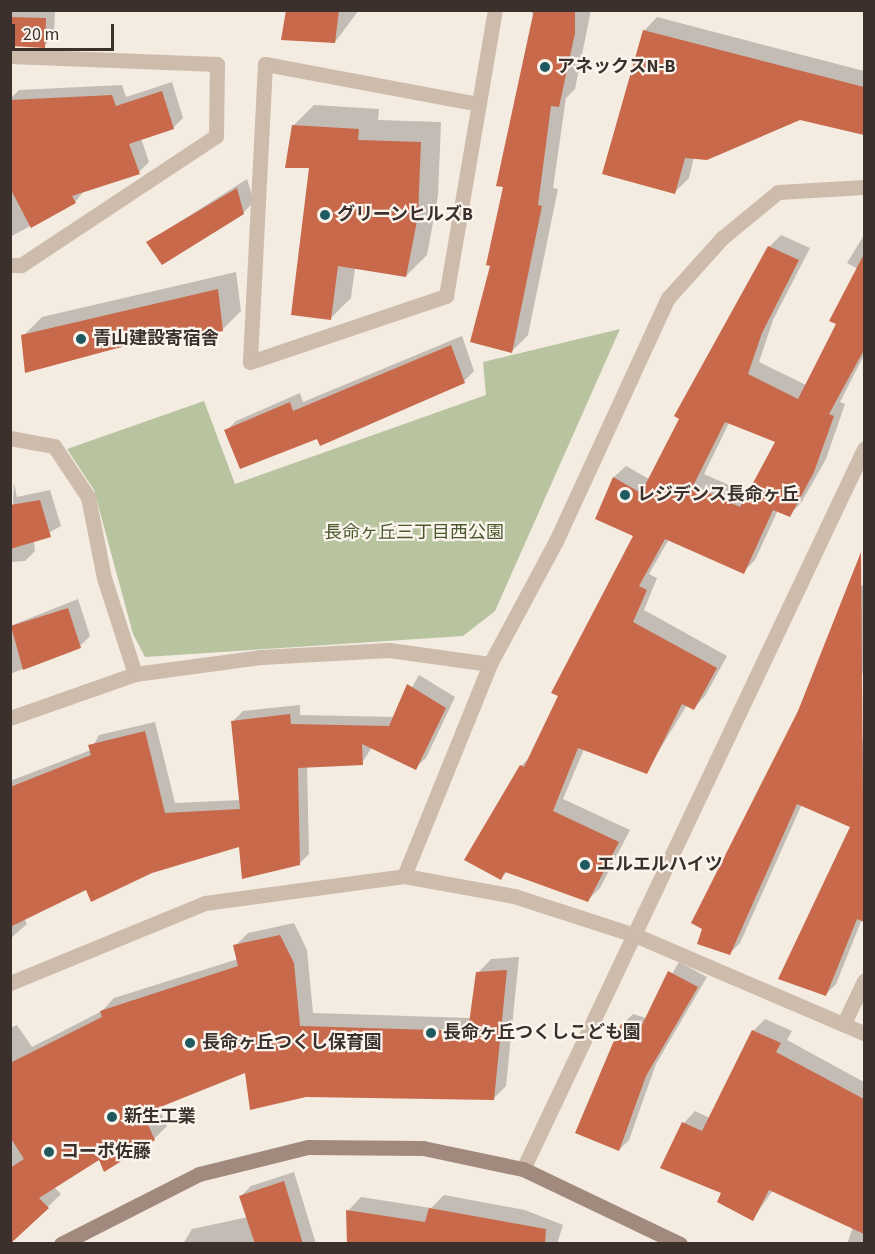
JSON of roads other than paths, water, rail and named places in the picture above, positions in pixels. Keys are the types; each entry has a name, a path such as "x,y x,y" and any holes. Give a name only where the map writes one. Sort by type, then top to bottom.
{"street":[{"path":"479,104 265,64 249,362 446,296 479,104 495,10"},
{"path":"10,57 217,64 216,136 21,265 10,265"},
{"path":"404,876 490,664 553,548 668,298 722,238 778,192 864,187"},
{"path":"10,438 54,446 88,496 104,578 135,674"},
{"path":"523,1169 864,449"},
{"path":"10,718 135,674 261,657 389,650 490,664"},
{"path":"10,983 205,903 404,876 514,896 635,935 864,1033"},
{"path":"844,1023 864,981"},
{"path":"61,1244 199,1174 308,1147 423,1148 523,1169 680,1244"}],"place":[{"name":"アネックスN-B","path":"545,67"},
{"name":"グリーンヒルズB","path":"325,215"},
{"name":"青山建設寄宿舎","path":"81,339"},
{"name":"レジデンス長命ヶ丘","path":"625,495"},
{"name":"エルエルハイツ","path":"585,865"},
{"name":"長命ヶ丘つくしこども園","path":"431,1033"},
{"name":"長命ヶ丘つくし保育園","path":"190,1043"},
{"name":"新生工業","path":"112,1117"},
{"name":"コーポ佐藤","path":"49,1152"}],"park label":[{"name":"長命ヶ丘三丁目西公園","path":"414,533"}]}
